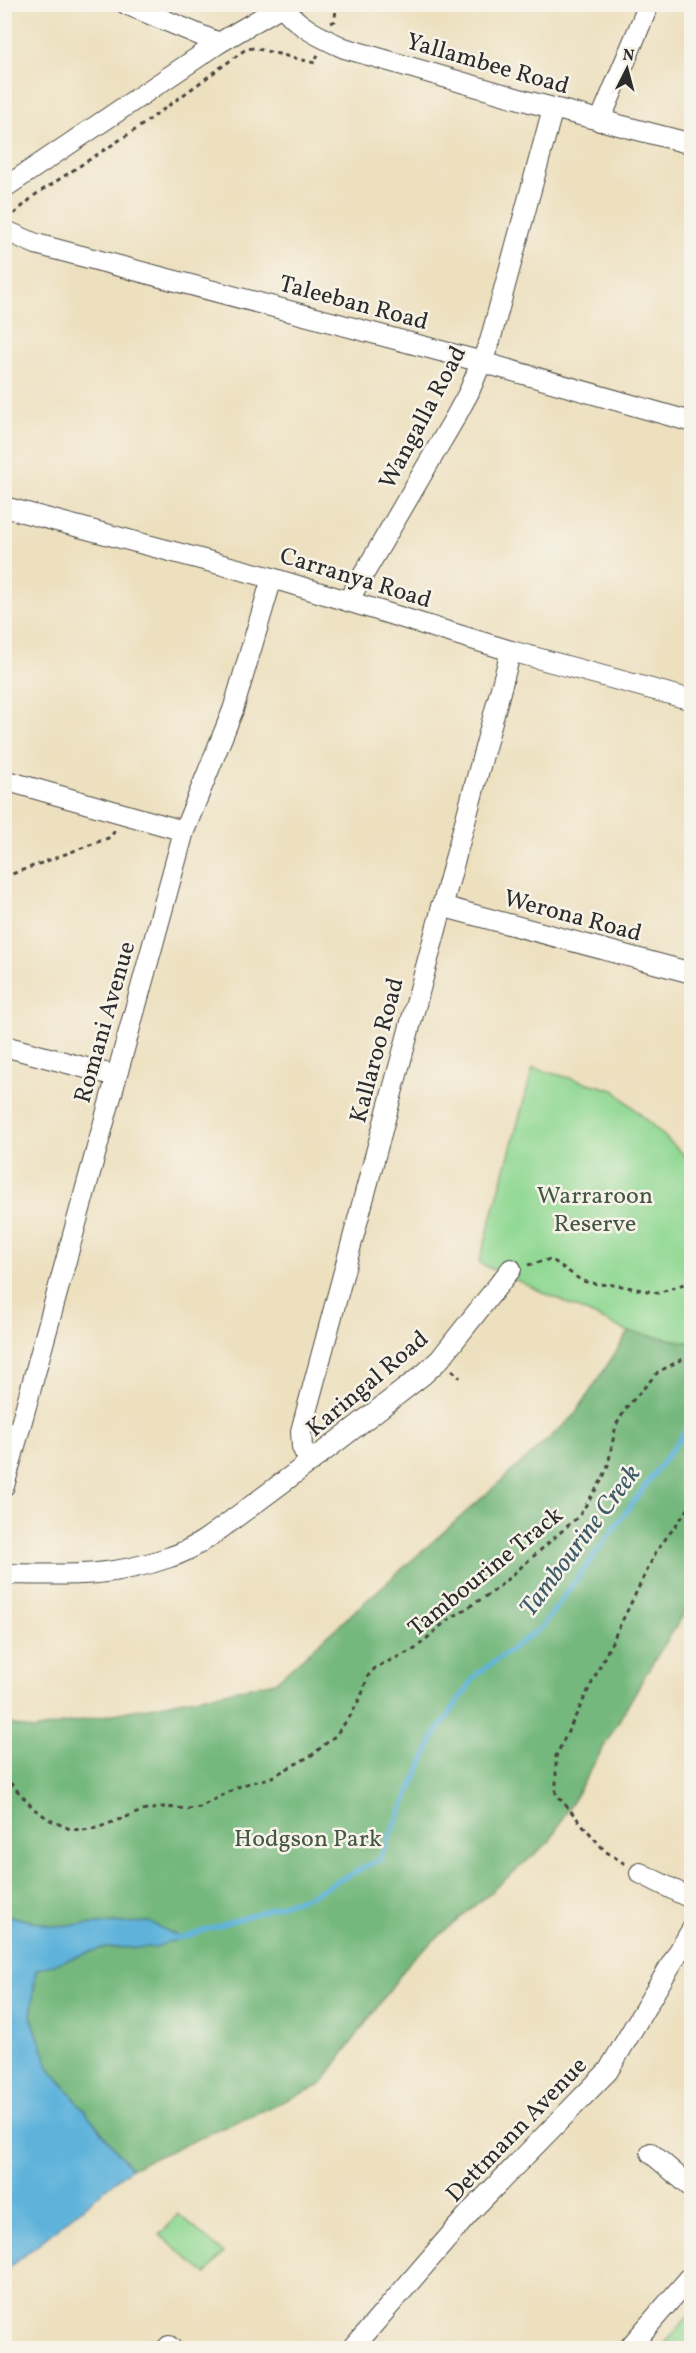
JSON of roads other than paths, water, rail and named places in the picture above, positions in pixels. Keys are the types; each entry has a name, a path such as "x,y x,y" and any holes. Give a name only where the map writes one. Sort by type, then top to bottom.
{"street":[{"path":"126,4 219,43"},
{"path":"600,121 649,4"},
{"path":"4,188 219,43 284,5"},
{"name":"Yallambee Road","path":"284,5 290,17 344,48 600,121 692,144"},
{"name":"Wangalla Road","path":"348,601 456,416 482,362 499,309 554,108"},
{"name":"Taleeban Road","path":"7,225 36,244 482,362 692,422"},
{"name":"Carranya Road","path":"4,507 272,579 511,651 692,700"},
{"name":"Romani Avenue","path":"4,1486 184,831 233,710 272,579"},
{"name":"Kallaroo Road","path":"302,1469 301,1431 511,651"},
{"path":"4,780 184,831"},
{"name":"Werona Road","path":"441,906 692,973"},
{"path":"4,1046 116,1076"},
{"name":"Karingal Road","path":"302,1469 440,1359 511,1269"},
{"path":"4,1574 96,1575 170,1558 194,1546 302,1469"},
{"path":"640,1873 692,1899"},
{"name":"Dettmann Avenue","path":"353,2349 472,2210 608,2071 692,1929"},
{"path":"651,2153 692,2188"},
{"path":"629,2349 692,2275"}],"water":[{"path":"5,1915 52,1926 149,1922 182,1938 155,1947 102,1948 36,1970 31,2016 49,2067 131,2168 5,2269"}],"waterway":[{"name":"Tambourine Creek","path":"176,1938 182,1938 311,1895 380,1859 434,1737 476,1675 541,1628 692,1422"}],"park label":[{"name":"Warraroon Reserve","path":"595,1209"},
{"name":"Hodgson Park","path":"308,1838"}]}
